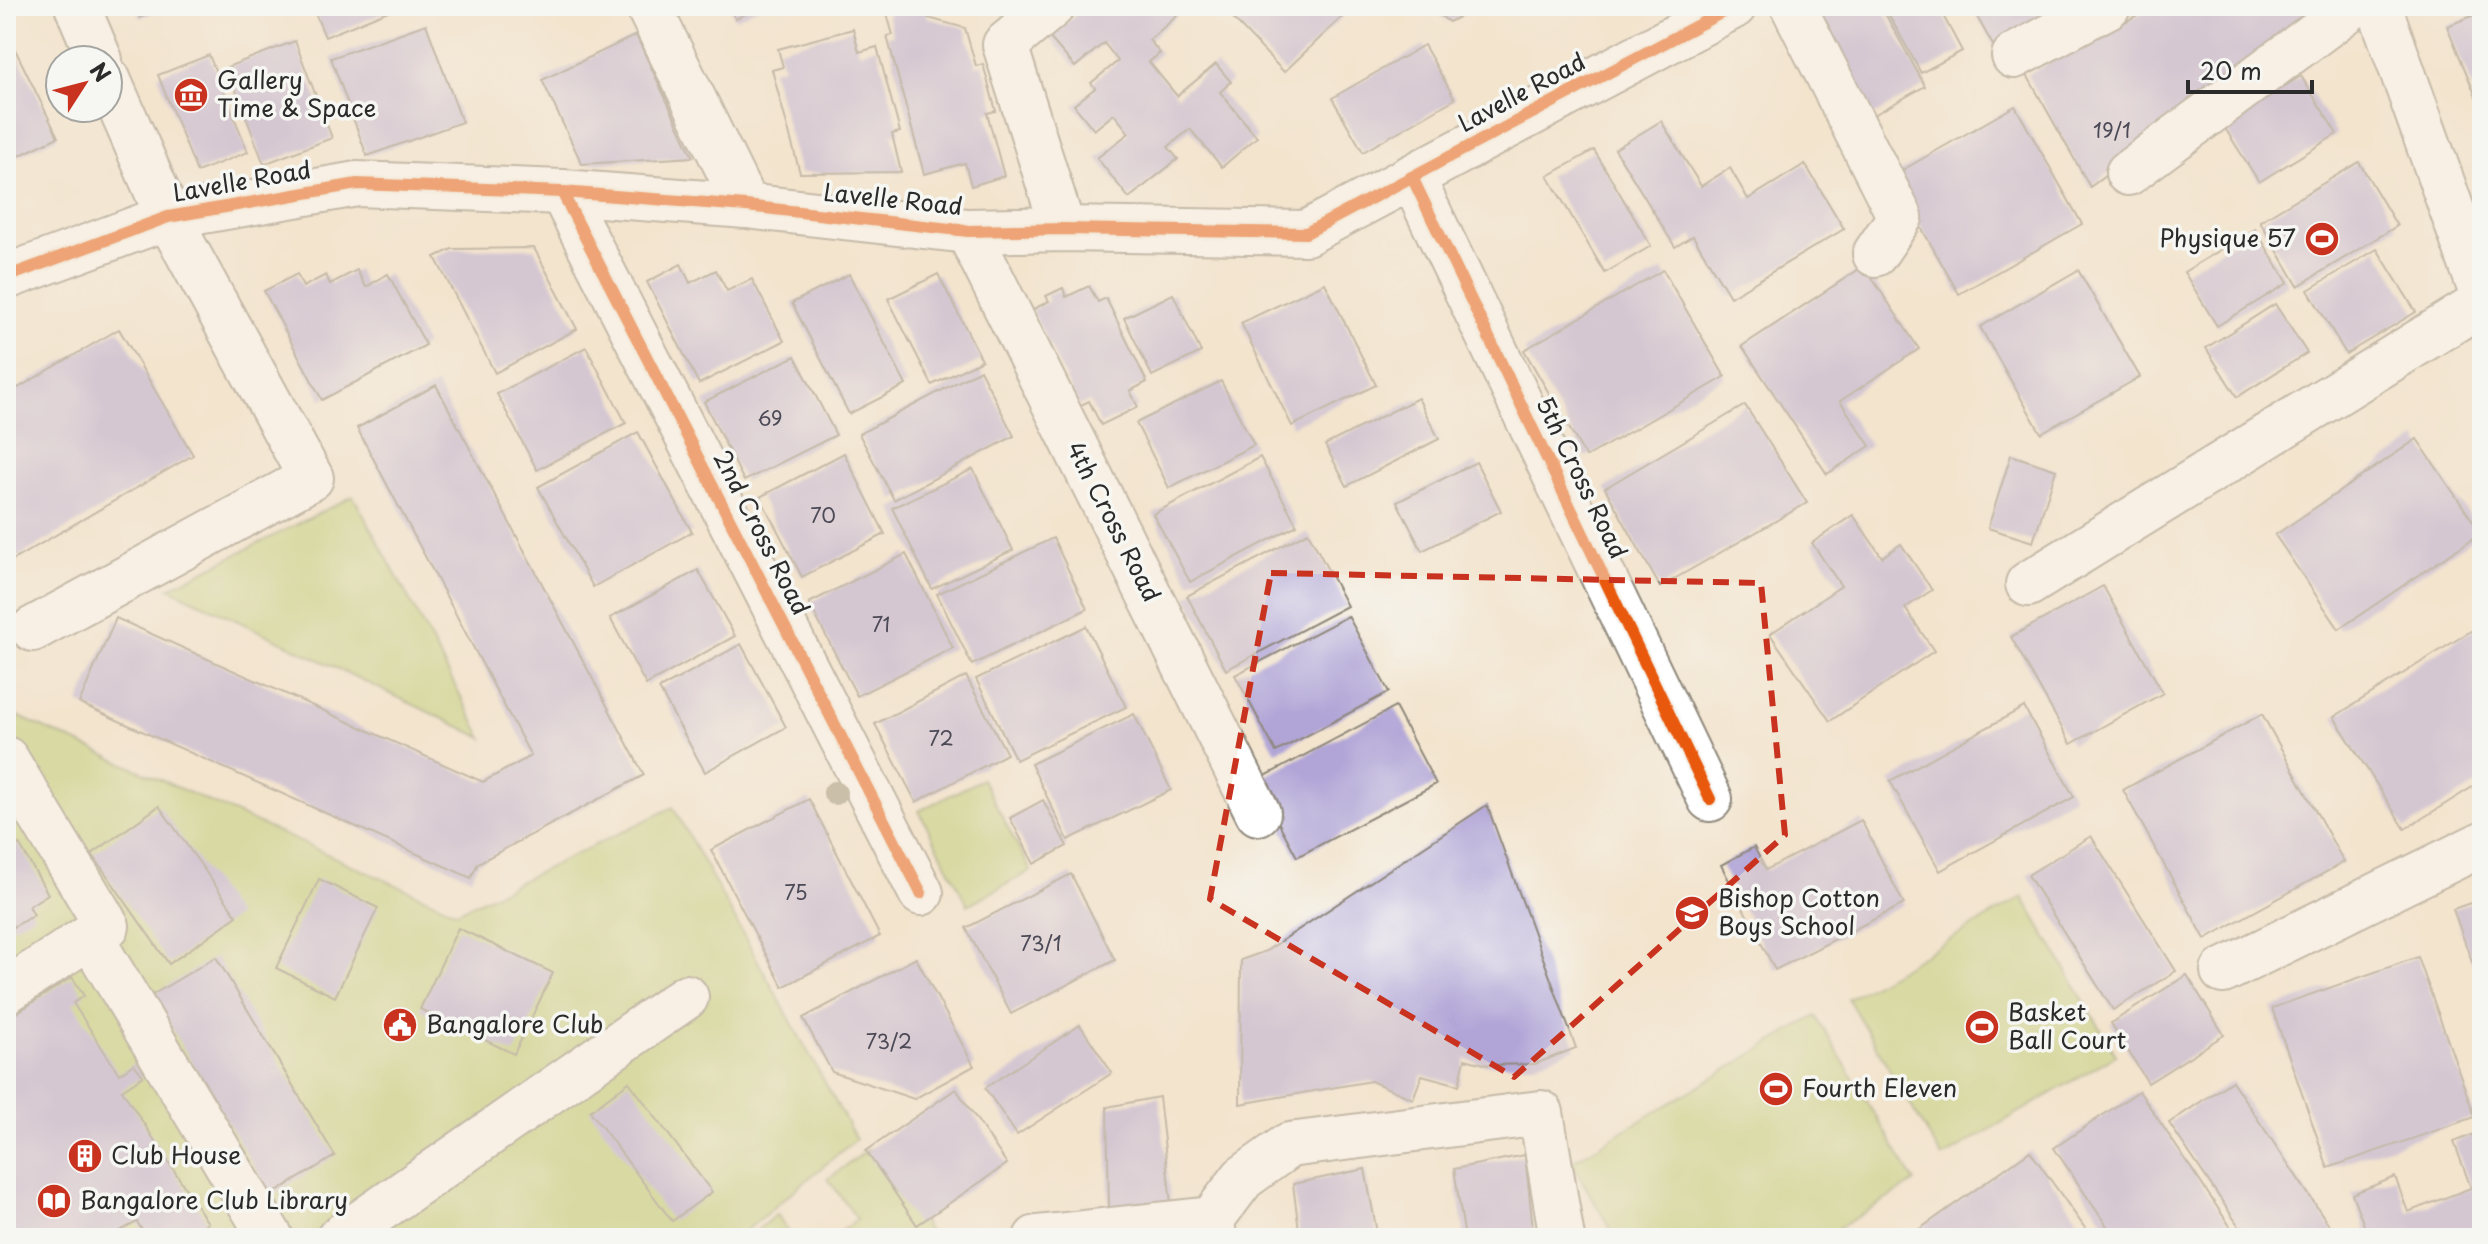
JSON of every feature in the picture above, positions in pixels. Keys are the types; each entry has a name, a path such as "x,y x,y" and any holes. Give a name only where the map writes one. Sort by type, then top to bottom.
{"street":[{"path":"77,6 93,44"},
{"path":"648,6 746,206"},
{"path":"1052,6 1005,45 1063,229"},
{"name":"Lavelle Road","path":"6,277 168,217 357,184 562,192 746,206 968,231 1063,229 1306,233 1734,6"},
{"path":"1793,6 1900,217 1875,254"},
{"path":"2014,56 2108,6"},
{"path":"2128,173 2353,6"},
{"path":"2379,6 2482,294"},
{"path":"33,629 311,478 168,217 124,116"},
{"name":"5th Cross Road","path":"1412,177 1710,799"},
{"name":"2nd Cross Road","path":"562,192 921,893"},
{"name":"4th Cross Road","path":"968,231 1258,813"},
{"path":"2028,584 2482,303"},
{"path":"6,759 107,926 6,991"},
{"path":"2223,971 2482,844"},
{"path":"90,936 271,1238"},
{"path":"339,1238 686,997"},
{"path":"1036,1238 1213,1228 1243,1178 1289,1145 1541,1113 1562,1238"}],"highlighted area":[{"path":"1271,573 1761,583 1785,835 1514,1077 1210,899"}],"green space":[{"path":"353,496 372,530 483,738 169,588"},
{"name":"Bangalore Club","path":"6,711 457,912 673,807 856,1139 737,1238 6,1238"},
{"path":"982,779 1031,871 968,905 919,811"},
{"name":"Basket Ball Court","path":"2023,897 2116,1055 1942,1158 1848,999"},
{"name":"Fourth Eleven","path":"1816,1016 1915,1182 1822,1238 1616,1238 1571,1162"},
{"path":"869,1149 934,1238 832,1238 857,1219 828,1179"},
{"path":"777,1214 792,1238 747,1238"}],"building":[{"path":"136,6 168,6 140,18"},
{"path":"312,6 400,6 325,37"},
{"path":"729,6 762,6 735,19"},
{"path":"925,6 928,18 965,28 976,66 983,64 996,111 987,113 1004,176 971,186 965,163 924,174 887,36 893,35 887,14"},
{"path":"1087,6 1168,6 1177,16 1149,40 1160,53 1149,62 1177,96 1216,64 1231,82 1220,92 1257,137 1222,167 1190,129 1168,147 1178,159 1129,198 1097,158 1129,133 1114,114 1094,130 1074,105 1095,88 1091,83 1118,61 1104,43 1075,67 1049,37"},
{"path":"1221,6 1354,6 1284,72"},
{"path":"1427,6 1479,6 1449,22"},
{"path":"1834,6 1881,6 1925,86 1872,116 1817,16"},
{"path":"1884,6 1938,6 1962,51 1921,73"},
{"path":"1971,6 2072,6 1995,49"},
{"path":"2154,6 2303,6 2312,23 2090,187 2027,75"},
{"path":"2482,12 2482,111 2447,26"},
{"path":"426,24 462,122 367,156 331,58"},
{"path":"853,29 859,52 877,47 900,132 892,134 901,172 800,173 772,70 783,67 778,49"},
{"path":"6,31 44,108 44,124 52,124 58,137 6,162"},
{"path":"636,35 693,157 582,164 542,80"},
{"path":"295,41 332,138 264,164 227,67"},
{"path":"1424,45 1455,99 1363,152 1332,98"},
{"path":"209,55 248,152 197,172 158,75"},
{"path":"2301,76 2337,134 2259,182 2223,125"},
{"path":"2015,106 2082,224 1959,294 1892,176"},
{"path":"1661,121 1701,186 1730,168 1748,199 1805,164 1844,229 1730,297 1693,236 1675,247 1615,149"},
{"path":"1594,150 1651,246 1605,273 1548,176"},
{"path":"2359,162 2397,226 2298,286 2260,221"},
{"path":"2255,229 2288,283 2217,326 2184,272"},
{"path":"534,248 577,329 495,373 435,257 452,249"},
{"path":"2377,249 2416,312 2346,354 2308,290"},
{"path":"681,264 690,283 716,270 727,291 752,279 784,341 699,384 647,282"},
{"path":"1864,266 1919,349 1840,401 1870,446 1827,474 1742,346"},
{"path":"357,270 366,287 388,274 426,345 322,400 264,291 297,274 303,287 326,275 330,284"},
{"path":"1663,270 1725,377 1586,457 1524,350"},
{"path":"2078,270 2140,377 2041,433 1980,327"},
{"path":"849,274 906,385 849,414 792,303"},
{"path":"938,274 982,360 932,385 888,299"},
{"path":"1325,283 1376,385 1292,426 1241,323"},
{"path":"1089,286 1098,302 1106,298 1147,382 1130,391 1138,407 1101,425 1089,401 1079,406 1032,310 1049,301 1046,296 1063,288 1066,297"},
{"path":"1173,294 1201,352 1152,376 1124,318"},
{"path":"2275,304 2307,353 2237,397 2206,348"},
{"path":"119,329 193,455 6,564 6,395"},
{"path":"586,347 626,423 537,470 497,394"},
{"path":"795,356 836,435 744,481 704,402"},
{"path":"980,370 1014,436 894,500 859,434"},
{"path":"1221,381 1254,445 1169,488 1136,423"},
{"path":"436,385 644,775 478,863 471,878 79,703 116,618 483,782 531,756 357,428"},
{"path":"1418,398 1439,439 1347,486 1325,445"},
{"path":"1745,405 1807,503 1660,587 1605,488"},
{"path":"638,432 692,532 593,587 538,487"},
{"path":"2417,439 2481,533 2339,629 2275,535"},
{"path":"844,453 885,534 802,577 760,497"},
{"path":"2011,455 2056,470 2033,542 1988,528"},
{"path":"1260,457 1297,525 1190,582 1153,514"},
{"path":"1476,462 1501,511 1422,551 1397,502"},
{"path":"973,469 1013,550 932,589 892,508"},
{"path":"1853,515 1882,557 1901,544 1932,590 1905,608 1934,651 1830,721 1770,634 1841,586 1812,543"},
{"path":"1308,532 1347,606 1226,670 1187,596"},
{"path":"1053,538 1087,609 972,665 937,594"},
{"path":"906,554 953,648 857,696 809,603"},
{"path":"698,570 735,636 646,685 610,618"},
{"path":"2103,586 2163,693 2071,744 2011,637"},
{"path":"1348,616 1389,692 1276,752 1235,675"},
{"path":"2482,624 2482,781 2405,829 2334,717"},
{"path":"1086,626 1126,707 1016,760 976,679"},
{"path":"741,644 786,727 705,772 659,689"},
{"path":"966,676 1007,754 916,802 875,724"},
{"path":"1395,707 1436,784 1297,857 1256,781"},
{"path":"2024,707 2074,797 1940,871 1890,781"},
{"path":"1134,714 1171,790 1068,840 1031,764"},
{"path":"2262,714 2344,862 2205,939 2123,790"},
{"path":"809,799 880,936 783,987 711,850"},
{"path":"1043,800 1067,846 1034,864 1010,818"},
{"path":"1487,805 1576,1048 1535,1064 1488,1065 1465,1059 1459,1085 1422,1075 1413,1099 1371,1081 1240,1104 1241,960 1266,951"},
{"path":"159,806 237,916 169,964 92,854"},
{"path":"1861,820 1904,904 1775,970 1721,865 1754,847 1766,870"},
{"path":"2091,836 2176,971 2113,1010 2028,875"},
{"path":"19,844 48,894 29,906 34,915 13,927 9,919 6,921 6,850"},
{"path":"1071,874 1115,960 1011,1014 966,928"},
{"path":"319,879 378,908 335,997 276,968"},
{"path":"2482,899 2482,990 2453,909"},
{"path":"458,928 553,973 514,1054 420,1009"},
{"path":"216,957 335,1156 271,1195 152,995"},
{"path":"2418,957 2475,1117 2328,1168 2272,1008"},
{"path":"916,958 974,1066 914,1099 832,1072 803,1018"},
{"path":"2187,975 2224,1035 2148,1083 2111,1023"},
{"name":"Club House","path":"72,977 84,996 73,1003 119,1074 134,1064 143,1076 122,1090 208,1223 186,1238 147,1238 137,1222 107,1238 6,1238 6,1020"},
{"path":"1080,1025 1112,1073 1017,1135 985,1088"},
{"path":"2232,1081 2338,1238 2247,1238 2169,1123"},
{"path":"629,1082 712,1192 672,1221 590,1111"},
{"path":"956,1089 1007,1164 917,1225 866,1151"},
{"path":"2139,1091 2238,1238 2115,1238 2054,1148"},
{"path":"1159,1097 1172,1212 1109,1208 1107,1107"},
{"path":"2482,1131 2482,1238 2369,1238 2352,1194 2395,1177 2408,1212 2471,1188 2454,1142"},
{"path":"2030,1151 2092,1238 1907,1238"},
{"path":"1525,1155 1534,1238 1465,1238 1454,1169"},
{"path":"1365,1169 1378,1238 1300,1238 1293,1184"}],"cycle path":[{"path":"6,277 168,217 357,184 562,192 746,206 968,231 1063,229 1306,233 1734,6"},
{"path":"1412,177 1710,799"},
{"path":"562,192 921,893"}],"place":[{"name":"Gallery Time & Space","path":"191,95"},
{"name":"Physique 57","path":"2322,239"},
{"name":"Bishop Cotton Boys School","path":"1692,913"},
{"name":"Bangalore Club","path":"400,1025"},
{"name":"Basket Ball Court","path":"1982,1027"},
{"name":"Fourth Eleven","path":"1776,1089"},
{"name":"Club House","path":"85,1156"},
{"name":"Bangalore Club Library","path":"54,1201"}]}
